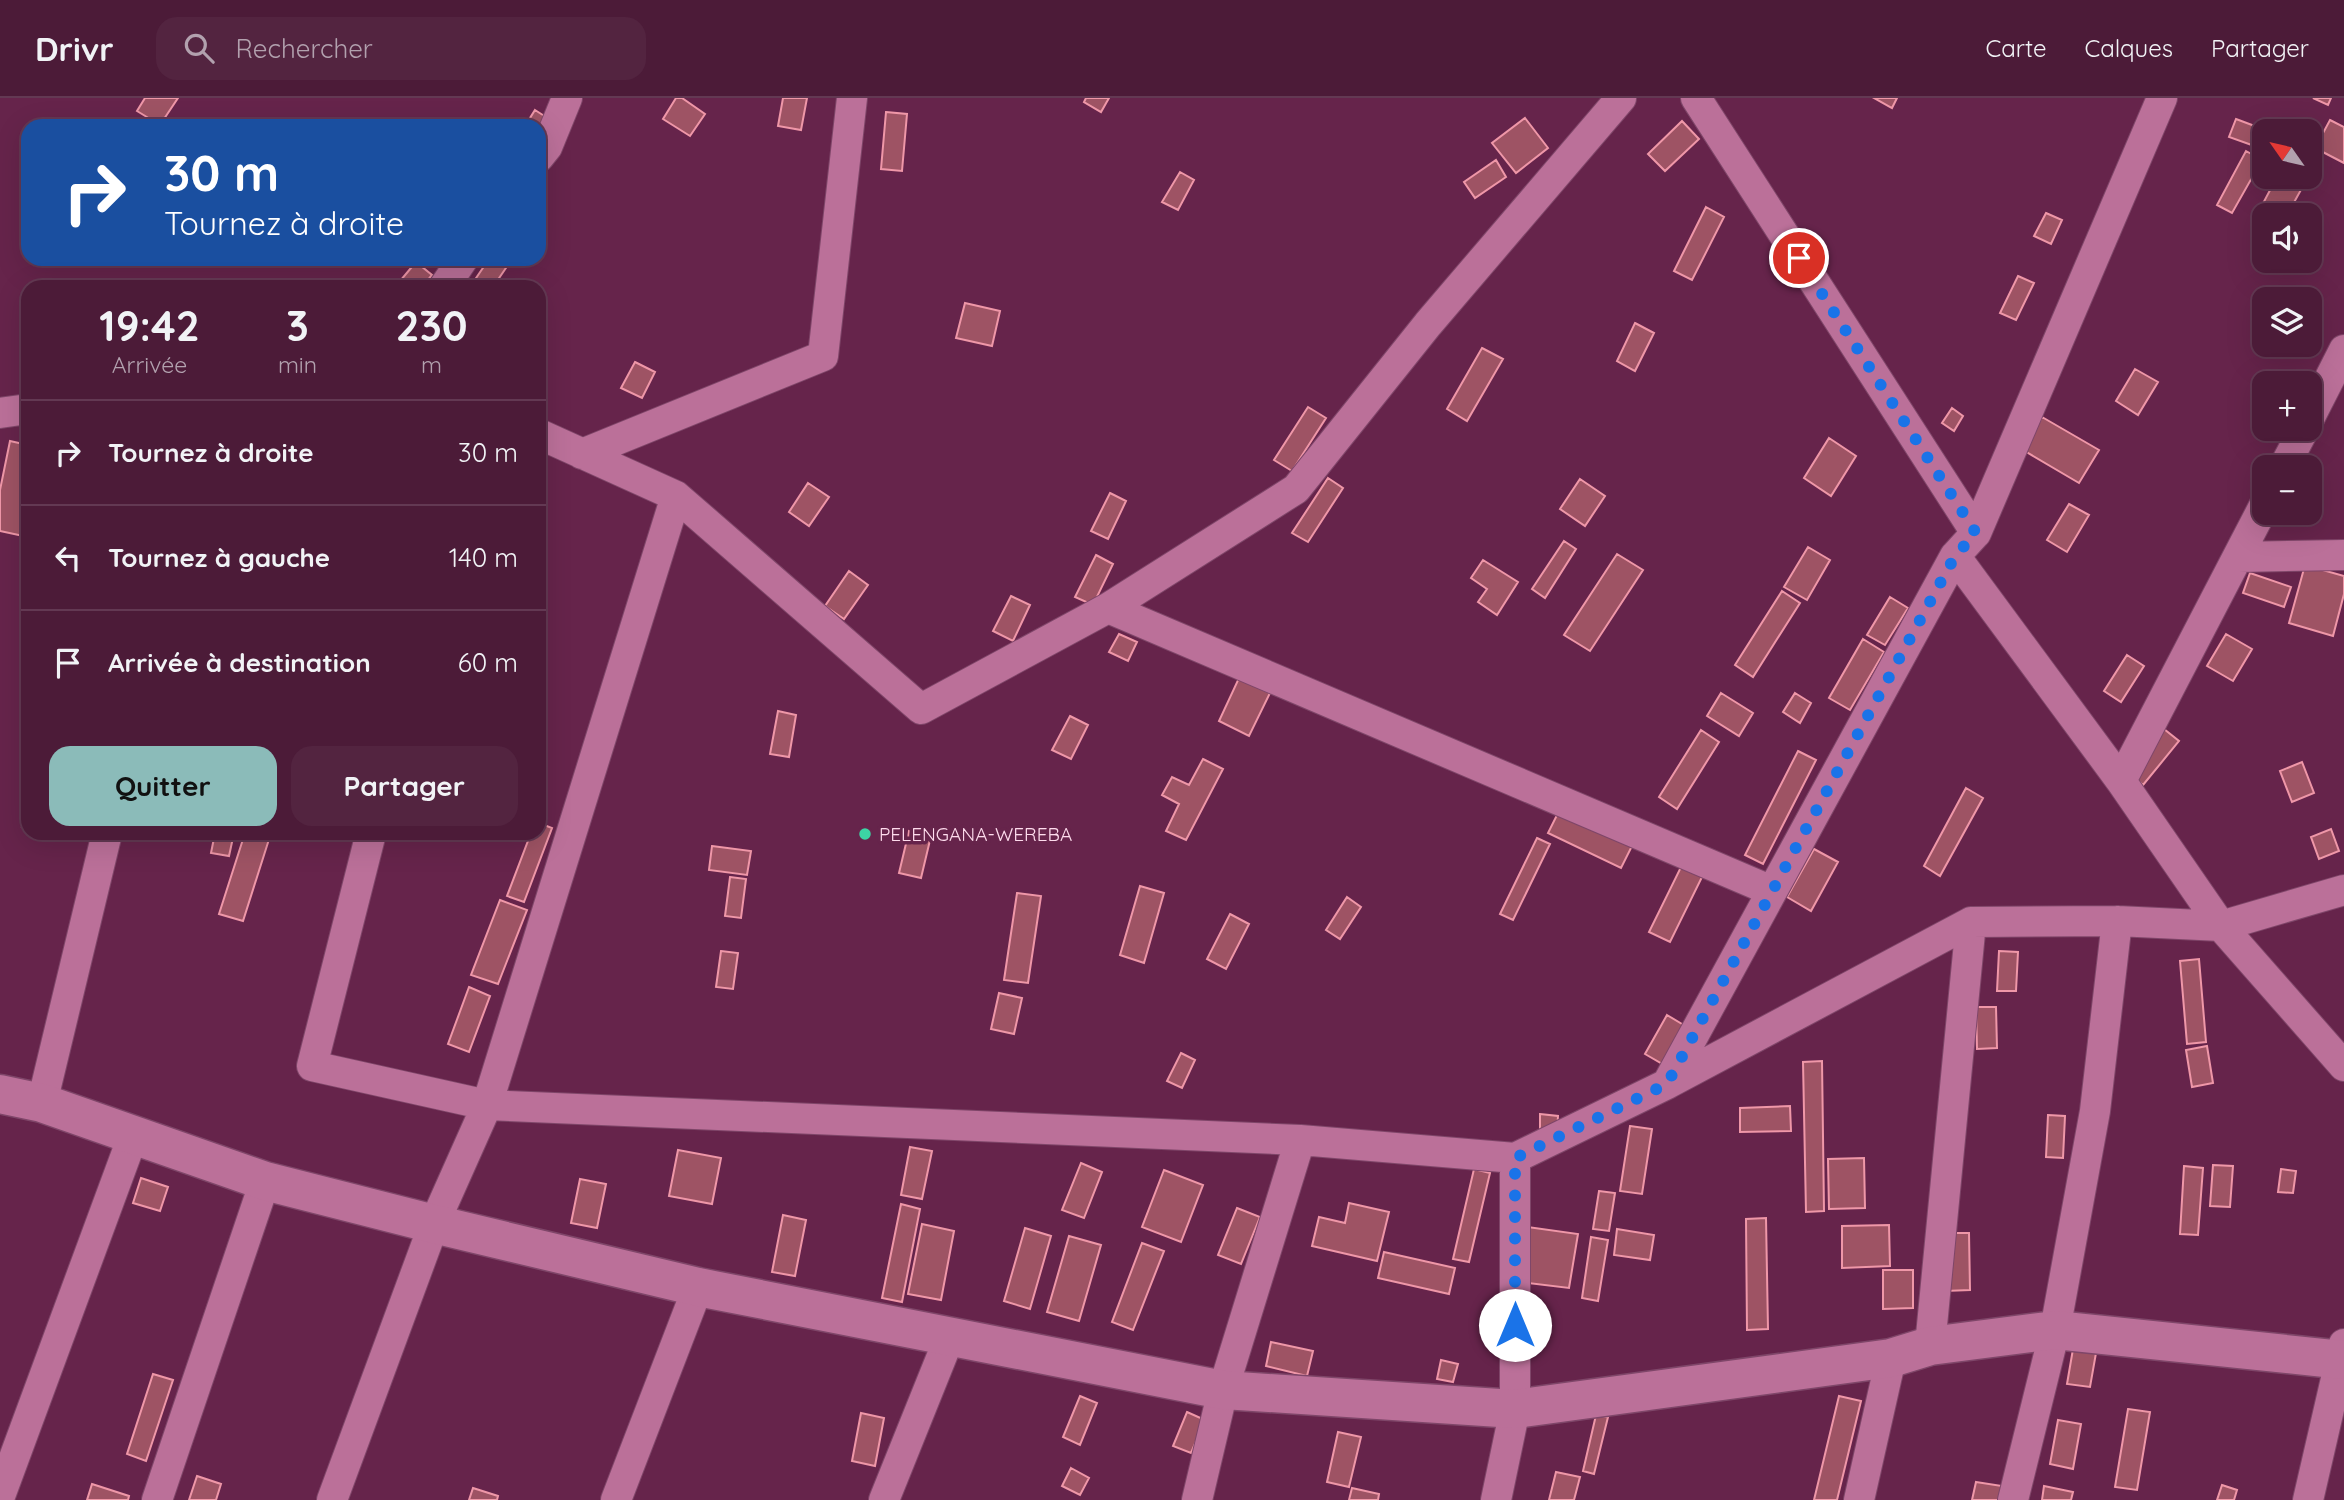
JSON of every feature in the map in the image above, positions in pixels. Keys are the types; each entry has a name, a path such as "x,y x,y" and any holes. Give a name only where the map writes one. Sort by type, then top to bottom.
{"street":[{"path":"546,148 567,98"},
{"path":"582,454 823,356 852,98"},
{"path":"546,437 676,496 921,709 1108,608 1296,489 1428,324 1621,98"},
{"path":"1696,98 1976,533"},
{"path":"1667,1084 1955,556 1976,533 2162,98"},
{"path":"2322,393 2344,350"},
{"path":"0,413 21,410"},
{"path":"332,1500 434,1224 488,1105 676,496"},
{"path":"2121,781 2254,525"},
{"path":"2238,557 2344,555"},
{"path":"1955,556 2121,781 2221,926 2344,1066"},
{"path":"1108,608 1772,891"},
{"path":"42,1103 105,840"},
{"path":"369,840 312,1066 488,1105 1300,1140 1515,1158 1667,1084 1971,922 2116,921 2221,926 2344,890"},
{"path":"2013,1500 2055,1330 2095,1111 2116,921"},
{"path":"1930,1346 1971,922"},
{"path":"0,1094 42,1103 265,1181 434,1224 698,1287 1223,1390 1515,1409 1891,1358 1930,1346 2055,1330 2344,1355 2308,1500"},
{"path":"0,1496 133,1136"},
{"path":"1197,1500 1223,1390 1300,1140"},
{"path":"1496,1500 1515,1409 1515,1158"},
{"path":"157,1500 265,1181"},
{"path":"616,1500 698,1287"},
{"path":"884,1500 950,1336"},
{"path":"1859,1500 1891,1358"}],"building":[{"path":"145,98 178,98 164,119 150,119 137,111"},
{"path":"676,98 682,98 705,114 690,136 663,119"},
{"path":"783,98 807,98 801,130 778,126"},
{"path":"1086,98 1109,98 1101,112 1084,102"},
{"path":"1874,98 1897,98 1892,108"},
{"path":"2313,98 2331,98 2328,105"},
{"path":"535,110 549,119 546,124 546,119 529,119"},
{"path":"886,112 907,114 902,171 881,169"},
{"path":"1525,118 1548,148 1516,173 1492,143"},
{"path":"2236,119 2252,125 2252,145 2229,137"},
{"path":"2330,120 2344,127 2344,163 2322,152 2322,135"},
{"path":"1682,121 1699,139 1665,171 1648,154"},
{"path":"2246,151 2252,154 2252,178 2232,213 2217,205"},
{"path":"1496,160 1506,177 1475,198 1464,182"},
{"path":"1180,172 1194,180 1178,210 1162,202"},
{"path":"2271,189 2301,189 2294,203 2263,203"},
{"path":"1706,207 1724,217 1692,280 1674,271"},
{"path":"2046,213 2062,220 2051,244 2034,236"},
{"path":"413,266 421,266 432,275 428,280 401,280"},
{"path":"484,266 507,266 498,280 475,280"},
{"path":"2018,276 2034,283 2016,320 2000,313"},
{"path":"965,303 1000,311 992,346 956,338"},
{"path":"1635,323 1654,333 1635,371 1617,361"},
{"path":"1482,348 1503,359 1467,421 1447,409"},
{"path":"635,362 655,372 642,398 621,388"},
{"path":"2135,369 2158,382 2138,415 2116,401"},
{"path":"1308,407 1326,418 1292,471 1274,460"},
{"path":"1952,408 1963,416 1954,431 1942,423"},
{"path":"2042,417 2099,450 2079,483 2023,450"},
{"path":"1829,438 1856,456 1831,496 1804,478"},
{"path":"10,441 21,443 21,536 0,531 0,490"},
{"path":"1328,478 1343,488 1308,542 1292,533"},
{"path":"1580,479 1605,496 1585,526 1560,509"},
{"path":"808,483 829,497 809,526 789,512"},
{"path":"1110,493 1126,501 1108,539 1091,531"},
{"path":"2069,504 2089,515 2067,552 2047,540"},
{"path":"1564,541 1576,549 1545,598 1532,589"},
{"path":"1808,547 1830,560 1807,600 1784,587"},
{"path":"1617,554 1643,570 1590,651 1564,635"},
{"path":"1096,555 1113,564 1093,605 1075,597"},
{"path":"1483,560 1518,582 1497,615 1478,602 1487,589 1471,578"},
{"path":"2305,565 2344,576 2344,594 2333,636 2289,623"},
{"path":"849,571 868,585 844,619 825,606"},
{"path":"2250,573 2291,587 2284,607 2243,593"},
{"path":"1782,591 1800,603 1753,677 1735,665"},
{"path":"1011,596 1030,605 1013,641 993,631"},
{"path":"1890,597 1908,608 1885,645 1867,635"},
{"path":"1119,634 1137,642 1128,661 1109,652"},
{"path":"2226,634 2252,649 2233,681 2207,666"},
{"path":"1863,639 1884,652 1850,710 1829,698"},
{"path":"2127,655 2144,666 2121,702 2104,691"},
{"path":"1239,678 1270,693 1249,736 1219,721"},
{"path":"1721,693 1753,713 1739,736 1707,716"},
{"path":"1795,693 1811,703 1800,723 1783,712"},
{"path":"778,711 796,715 789,757 770,754"},
{"path":"1070,716 1088,725 1071,759 1052,750"},
{"path":"2164,729 2179,741 2143,785 2127,772"},
{"path":"1701,730 1719,742 1677,809 1659,797"},
{"path":"1798,751 1816,760 1763,864 1745,855"},
{"path":"1203,759 1223,769 1186,840 1166,831 1179,804 1162,795 1172,777 1189,785"},
{"path":"2302,762 2314,793 2292,802 2280,771"},
{"path":"1966,788 1983,798 1940,876 1924,866"},
{"path":"1559,811 1632,846 1621,868 1548,833"},
{"path":"546,826 552,828 524,902 507,896 528,840 546,840"},
{"path":"2331,829 2339,851 2319,859 2311,837"},
{"path":"909,831 931,836 921,878 899,873"},
{"path":"1537,838 1550,844 1513,920 1500,914"},
{"path":"214,840 232,840 229,856 211,853"},
{"path":"243,840 269,840 243,921 219,914"},
{"path":"712,846 751,851 747,875 709,870"},
{"path":"1814,849 1838,862 1811,911 1787,897"},
{"path":"1682,865 1703,875 1670,942 1649,932"},
{"path":"730,877 746,879 741,918 725,916"},
{"path":"1140,886 1164,893 1144,963 1120,955"},
{"path":"1017,893 1041,896 1028,983 1004,980"},
{"path":"1347,897 1361,907 1340,939 1326,930"},
{"path":"500,900 527,910 498,984 471,975"},
{"path":"1230,914 1249,924 1226,969 1207,959"},
{"path":"721,951 738,953 733,989 716,987"},
{"path":"1999,951 2018,952 2016,991 1997,991"},
{"path":"2199,959 2206,1042 2187,1044 2180,961"},
{"path":"469,987 490,996 469,1052 448,1044"},
{"path":"999,993 1022,998 1014,1034 991,1029"},
{"path":"1976,1007 1996,1007 1997,1048 1977,1049"},
{"path":"1667,1015 1687,1027 1666,1066 1645,1054"},
{"path":"2207,1046 2213,1083 2192,1087 2186,1050"},
{"path":"1181,1053 1195,1060 1182,1088 1167,1081"},
{"path":"1822,1061 1824,1211 1806,1212 1803,1062"},
{"path":"1790,1106 1791,1131 1740,1132 1740,1108"},
{"path":"1540,1114 1558,1116 1557,1133 1540,1132"},
{"path":"2048,1115 2065,1116 2063,1158 2046,1157"},
{"path":"1630,1126 1652,1129 1642,1194 1620,1191"},
{"path":"910,1147 932,1151 922,1199 901,1195"},
{"path":"678,1150 721,1158 712,1204 669,1196"},
{"path":"1864,1158 1865,1208 1829,1209 1828,1159"},
{"path":"1081,1163 1102,1172 1084,1218 1062,1210"},
{"path":"2213,1165 2233,1166 2230,1207 2210,1206"},
{"path":"2184,1166 2203,1168 2198,1235 2180,1234"},
{"path":"1474,1169 1490,1173 1469,1262 1453,1259"},
{"path":"2281,1169 2296,1171 2293,1193 2278,1192"},
{"path":"1164,1170 1203,1185 1181,1242 1142,1227"},
{"path":"141,1178 168,1187 160,1211 133,1203"},
{"path":"580,1179 606,1184 597,1228 571,1223"},
{"path":"1599,1191 1615,1193 1609,1231 1593,1229"},
{"path":"1349,1203 1389,1212 1377,1261 1312,1246 1319,1217 1345,1223"},
{"path":"901,1204 920,1209 902,1302 882,1298"},
{"path":"1237,1208 1260,1217 1241,1264 1218,1255"},
{"path":"783,1215 806,1220 795,1276 772,1272"},
{"path":"1766,1218 1768,1329 1747,1330 1746,1219"},
{"path":"922,1224 954,1231 941,1300 908,1294"},
{"path":"1889,1225 1890,1266 1842,1268 1842,1226"},
{"path":"1520,1226 1578,1234 1569,1288 1511,1281"},
{"path":"1025,1228 1051,1236 1030,1309 1004,1301"},
{"path":"1617,1229 1654,1235 1650,1260 1614,1255"},
{"path":"1944,1233 1969,1233 1970,1290 1945,1291"},
{"path":"1069,1236 1101,1245 1079,1321 1047,1312"},
{"path":"1591,1237 1608,1240 1598,1301 1582,1298"},
{"path":"1142,1243 1164,1251 1133,1330 1112,1322"},
{"path":"1384,1252 1455,1268 1449,1294 1378,1278"},
{"path":"1883,1270 1913,1270 1913,1308 1883,1309"},
{"path":"1271,1342 1313,1351 1307,1376 1266,1366"},
{"path":"2073,1349 2096,1353 2090,1387 2067,1384"},
{"path":"1441,1360 1458,1364 1453,1382 1437,1379"},
{"path":"153,1374 173,1380 146,1461 127,1454"},
{"path":"1080,1396 1097,1403 1080,1445 1063,1437"},
{"path":"1839,1396 1861,1401 1837,1500 1814,1500"},
{"path":"2128,1409 2150,1412 2137,1490 2115,1487"},
{"path":"1187,1412 1205,1420 1191,1453 1173,1446"},
{"path":"861,1413 884,1418 875,1466 852,1461"},
{"path":"1596,1415 1608,1417 1594,1474 1583,1471"},
{"path":"2058,1420 2081,1424 2073,1469 2050,1464"},
{"path":"1338,1432 1361,1437 1349,1487 1327,1482"},
{"path":"1071,1468 1089,1478 1080,1495 1062,1486"},
{"path":"1556,1472 1580,1477 1574,1500 1549,1500"},
{"path":"197,1476 221,1484 216,1500 189,1500"},
{"path":"1976,1482 2002,1486 1999,1500 1972,1500"},
{"path":"92,1484 129,1496 128,1500 87,1500"},
{"path":"2222,1485 2237,1490 2234,1500 2217,1500"},
{"path":"2044,1486 2073,1492 2071,1500 2042,1500"},
{"path":"473,1488 498,1496 497,1500 469,1500"},
{"path":"1352,1488 1379,1494 1378,1500 1349,1500"}],"place":[{"name":"PELENGANA-WEREBA","path":"865,834"}],"route":[{"path":"1515,1325 1515,1158 1667,1084 1955,556 1976,533 1799,258"}]}
